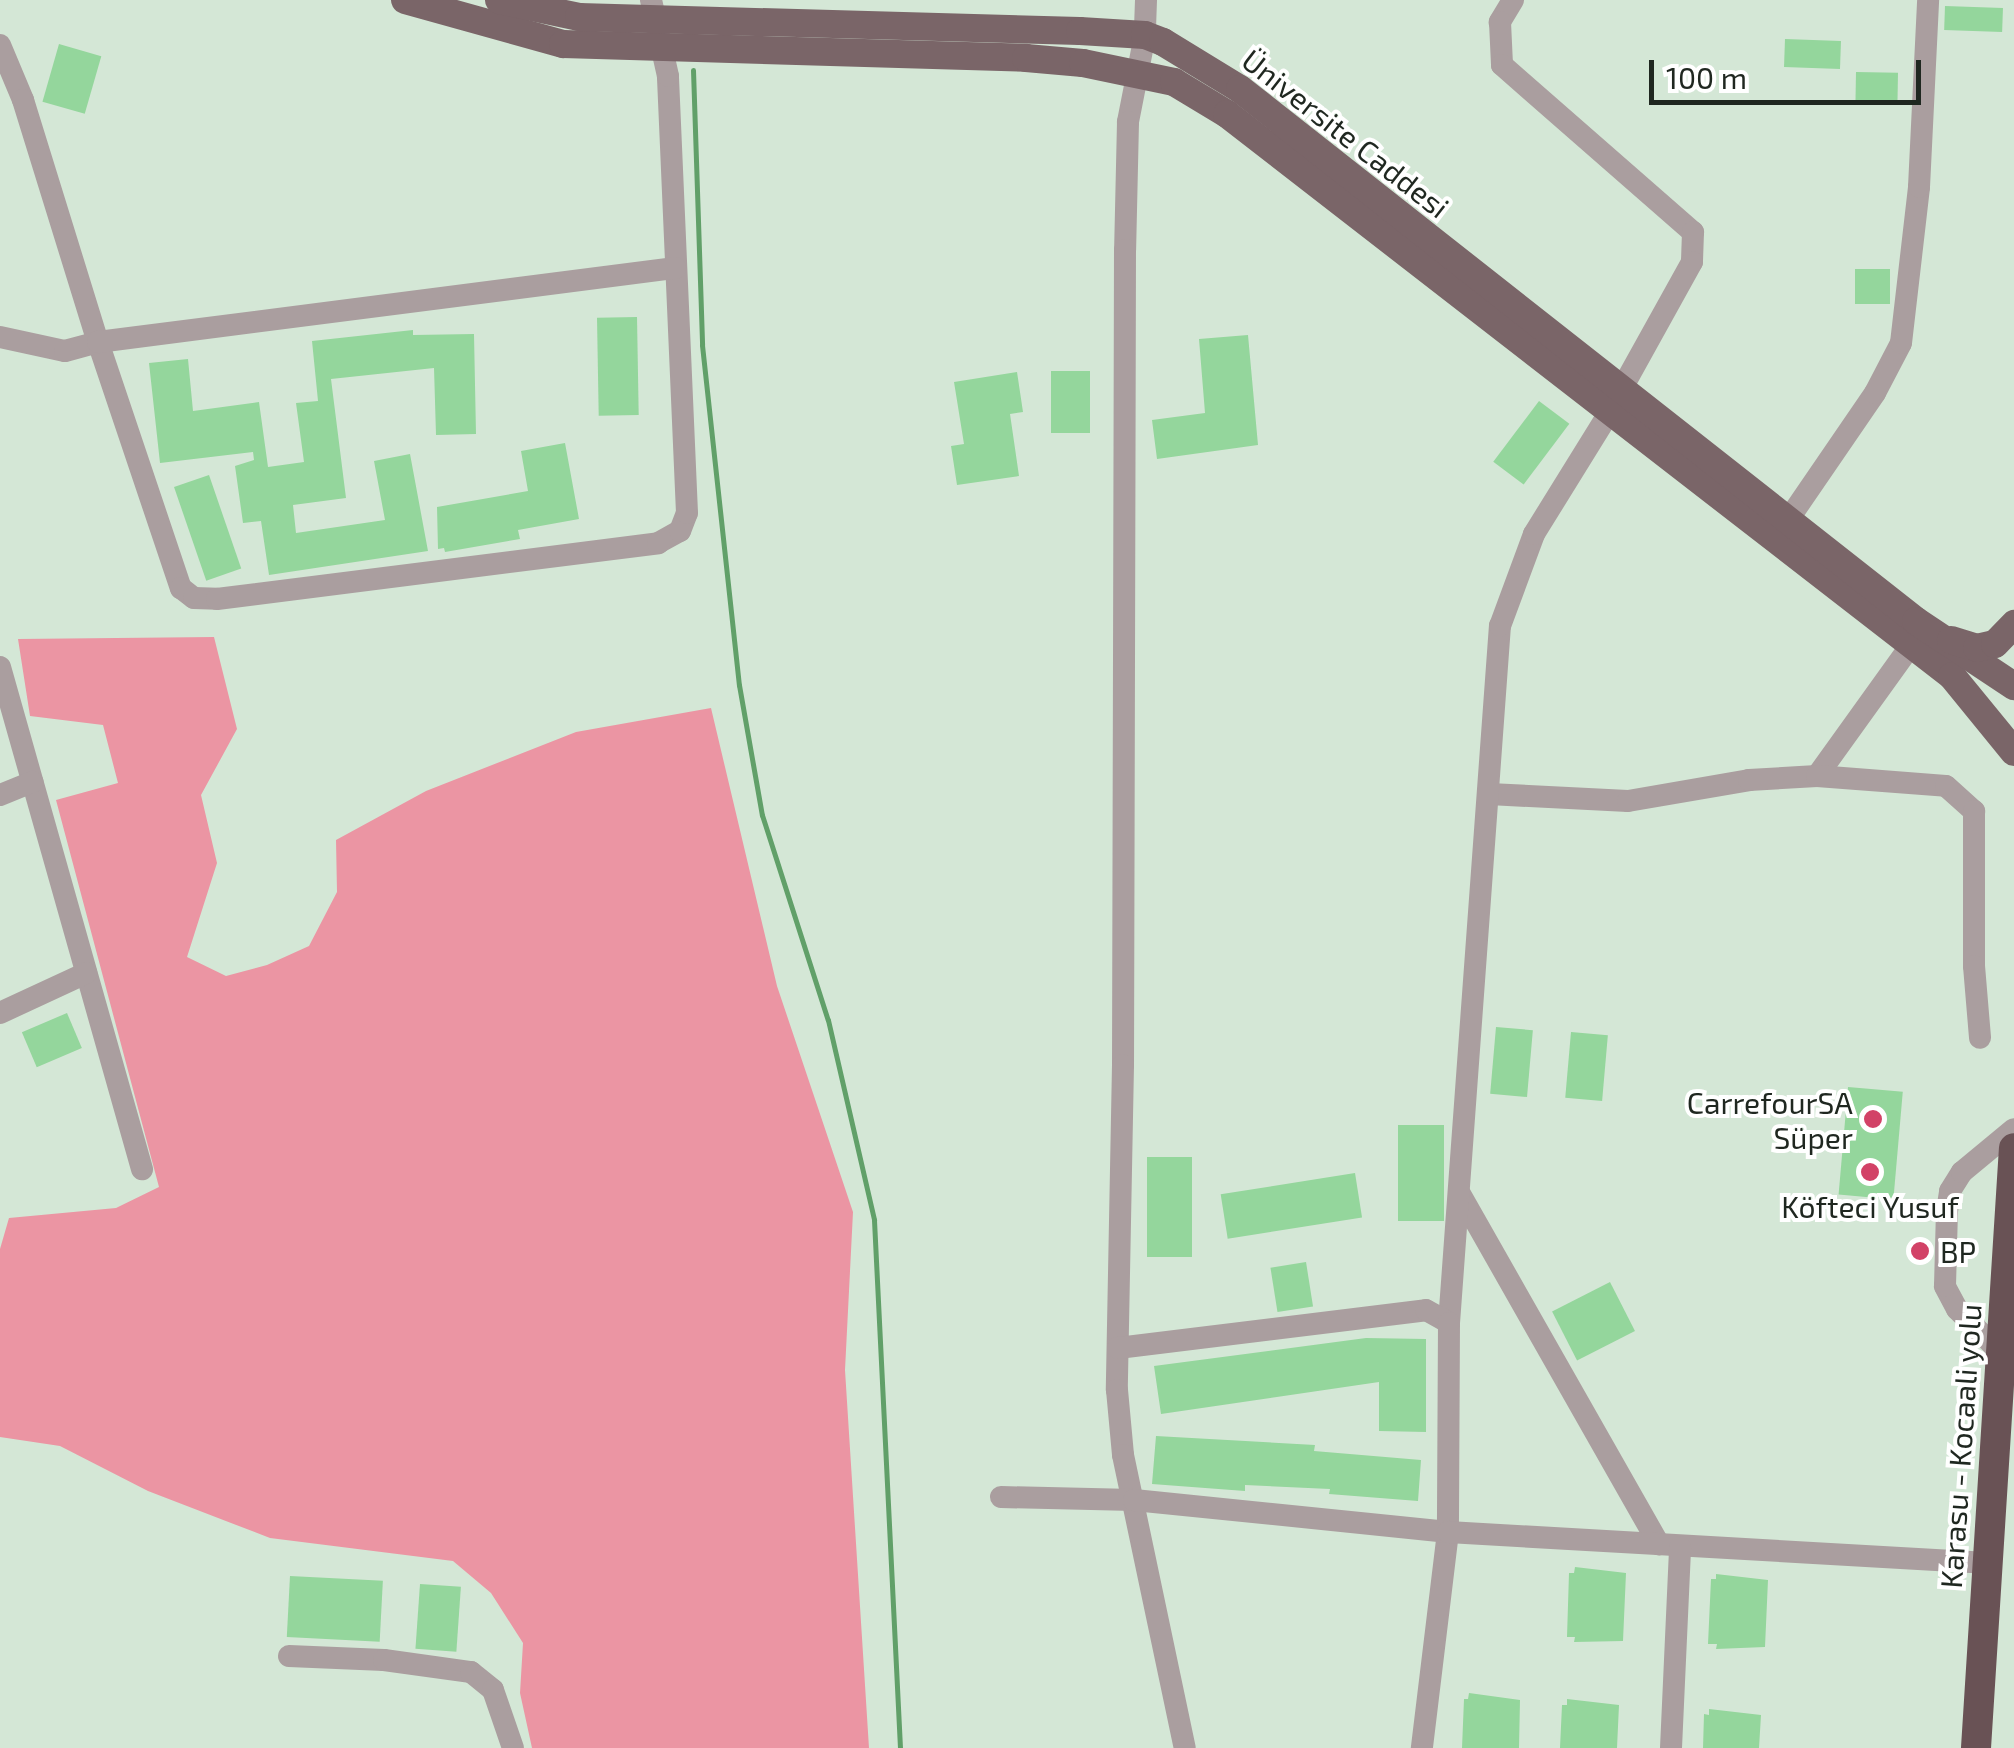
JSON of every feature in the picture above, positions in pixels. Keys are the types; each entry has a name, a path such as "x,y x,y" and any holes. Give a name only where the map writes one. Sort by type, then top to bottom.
{"highway":[{"name":"Karasu - Kocaali yolu","path":"1976,1748 2014,1148"}],"main road":[{"path":"405,0 563,44 1026,58 1082,63 1174,82 1227,114 1615,402 1923,640 2014,752"},
{"name":"Üniversite Caddesi","path":"499,0 578,17 714,9 1145,36 1188,54 1240,89 1615,402 1788,520 1923,640 2014,686"},
{"path":"1923,640 1977,648 1995,644 2014,624"}],"street":[{"path":"1146,0 1145,36 1128,122 1124,250 1118,1348 1122,1455 1185,1748"},
{"path":"1422,1748 1448,1532 1449,1323 1500,626 1534,534 1615,402 1692,262 1693,232 1502,65 1500,22 1513,0"},
{"path":"1788,520 1875,394 1901,344 1919,186 1928,0"},
{"path":"714,9 715,49"},
{"path":"0,44 23,100 98,342 181,588 194,598 217,599 658,543 680,531 686,513 668,76 652,10"},
{"path":"0,337 65,351 98,342 675,268"},
{"path":"1817,776 1923,640"},
{"path":"0,667 142,1169"},
{"path":"1489,794 1628,800 1749,780 1817,776 1946,786 1974,811 1974,966 1980,1038"},
{"path":"0,795 33,782"},
{"path":"0,1013 86,974"},
{"path":"2001,1354 1968,1322 1945,1286 1947,1212 1950,1191 1962,1172 2014,1128"},
{"path":"1460,1194 1669,1546 1671,1748"},
{"path":"1118,1348 1426,1310 1449,1323"},
{"path":"1001,1497 1134,1500 1448,1532 1988,1563"},
{"path":"290,1656 384,1660 472,1672 493,1690 513,1748"}],"shaded area":[{"path":"214,637 237,729 201,795 217,863 187,957 226,976 267,965 309,946 337,892 336,840 426,791 576,732 711,708 777,986 853,1212 845,1370 869,1748 532,1748 520,1693 523,1643 491,1593 453,1561 270,1538 148,1491 60,1446 0,1437 0,1249 9,1218 116,1208 159,1187 56,800 118,783 103,725 30,716 18,639"}],"building":[{"path":"1945,6 2003,8 2002,32 1944,30"},
{"path":"1785,39 1841,41 1840,69 1784,67"},
{"path":"59,44 101,56 85,114 42,102"},
{"path":"1856,72 1898,73 1897,103 1855,102"},
{"path":"1855,269 1890,269 1890,304 1855,304"},
{"path":"637,317 639,415 599,416 597,318"},
{"path":"413,330 413,335 474,334 476,434 436,435 434,368 331,379 346,498 293,505 296,533 385,520 374,461 410,454 428,551 269,575 261,521 243,523 235,466 254,460 253,452 160,463 149,363 188,359 193,411 259,402 268,467 304,462 296,403 318,401 312,341"},
{"path":"1248,335 1258,445 1157,459 1152,420 1205,413 1199,339"},
{"path":"1051,371 1090,371 1090,433 1051,433"},
{"path":"1017,372 1023,412 1010,414 1019,476 957,485 951,446 964,444 954,382"},
{"path":"1539,401 1569,424 1524,485 1493,462"},
{"path":"565,443 579,519 518,530 520,539 445,552 444,548 438,549 437,507 528,491 521,451"},
{"path":"209,475 241,569 206,581 174,487"},
{"path":"67,1013 82,1048 37,1067 22,1032"},
{"path":"1496,1027 1533,1030 1527,1097 1490,1094"},
{"path":"1571,1032 1608,1035 1602,1101 1565,1098"},
{"path":"1848,1087 1903,1092 1893,1199 1839,1195"},
{"path":"1398,1125 1444,1125 1444,1221 1398,1221"},
{"path":"1147,1157 1192,1157 1192,1257 1147,1257"},
{"path":"1355,1173 1362,1217 1228,1239 1221,1194"},
{"path":"1306,1262 1313,1306 1277,1312 1270,1268"},
{"path":"1610,1282 1635,1331 1577,1361 1552,1312"},
{"path":"1366,1338 1426,1339 1426,1432 1379,1431 1379,1382 1161,1414 1154,1366"},
{"path":"1156,1436 1315,1445 1314,1451 1421,1460 1418,1501 1329,1494 1330,1489 1245,1485 1245,1491 1152,1484"},
{"path":"1575,1567 1626,1573 1623,1641 1574,1642 1575,1637 1567,1637 1569,1573 1574,1573"},
{"path":"1716,1574 1768,1580 1765,1647 1716,1649 1717,1644 1708,1644 1711,1579 1716,1579"},
{"path":"290,1576 383,1581 380,1642 287,1637"},
{"path":"420,1584 461,1587 456,1652 415,1649"},
{"path":"1469,1693 1520,1700 1519,1748 1462,1748 1464,1699 1468,1699"},
{"path":"1567,1699 1619,1705 1617,1748 1560,1748 1562,1705 1567,1705"},
{"path":"1709,1709 1761,1715 1759,1748 1703,1748 1704,1714 1709,1715"}],"waterway":[{"path":"693,70 702,345 739,685 762,815 828,1020 874,1220 900,1748"}],"place":[{"name":"CarrefourSA Süper","path":"1873,1119"},
{"name":"Köfteci Yusuf","path":"1870,1172"},
{"name":"BP","path":"1920,1251"}]}
